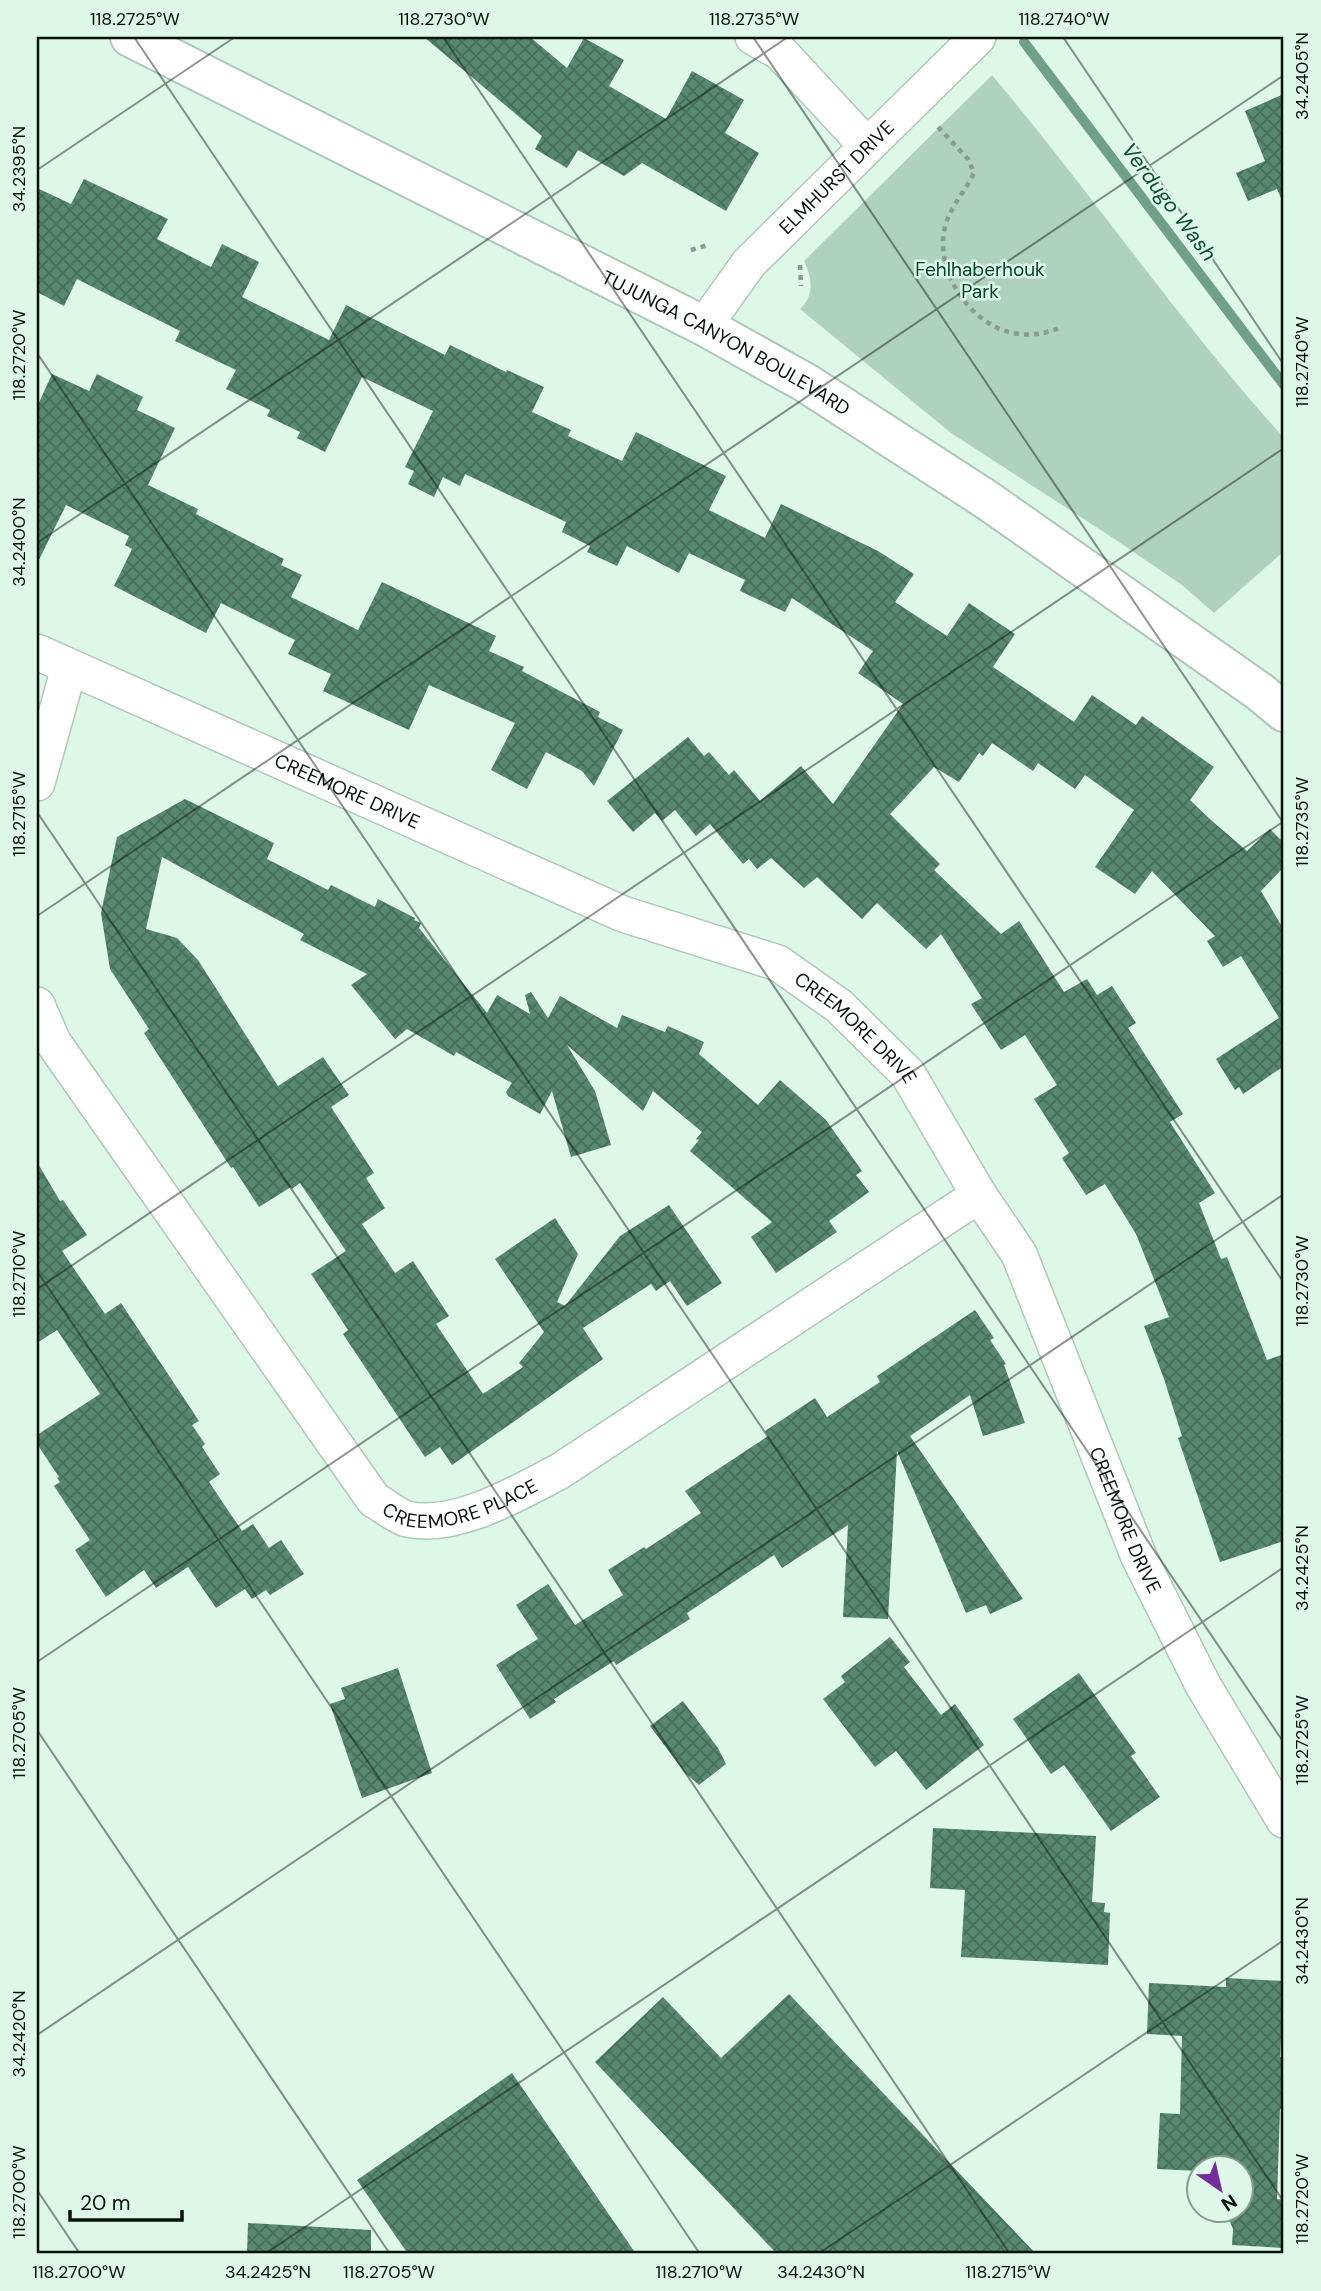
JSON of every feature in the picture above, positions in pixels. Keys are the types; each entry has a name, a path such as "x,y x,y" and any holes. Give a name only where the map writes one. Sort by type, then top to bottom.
{"main road":[{"name":"TUJUNGA CANYON BOULEVARD","path":"130,37 704,326 806,383 986,500 1260,692 1284,712"}],"street":[{"path":"754,37 780,52 867,146"},
{"name":"ELMHURST DRIVE","path":"704,326 748,263 978,37"},
{"name":"CREEMORE DRIVE","path":"37,652 623,914 778,963 839,1006 908,1074 979,1195 1019,1254 1139,1557 1203,1685 1284,1821"},
{"path":"37,783 69,668"},
{"name":"CREEMORE PLACE","path":"37,1004 53,1042 374,1500 406,1518 441,1520 494,1506 560,1471 979,1195"}],"path":[{"path":"911,103 951,139 968,159 974,173 951,211 944,230 943,257 953,285 987,322 1005,331 1042,334 1063,327"},
{"path":"691,250 708,245"}],"green space":[{"name":"Fehlhaberhouk Park","path":"992,75 1209,350 1284,438 1284,551 1214,613 1182,585 951,433 800,309 808,298 811,286 804,261"}],"building":[{"path":"424,37 530,37 567,68 584,38 624,60 609,86 666,119 692,71 744,100 725,133 759,153 726,211 642,163 624,176 578,150 567,168 535,149 542,136"},
{"path":"1284,94 1284,205 1277,189 1248,201 1236,173 1265,161 1245,111"},
{"path":"84,179 168,219 157,239 211,267 222,244 259,262 242,297 329,340 346,305 445,355 450,345 544,387 532,412 571,430 568,436 622,461 636,432 726,476 709,510 765,538 781,504 878,551 914,574 895,602 947,636 969,603 1015,634 993,667 1074,722 1092,695 1136,725 1142,716 1214,767 1190,800 1212,821 1247,851 1270,829 1284,843 1284,867 1261,891 1284,930 1284,1066 1243,1094 1239,1087 1235,1090 1216,1059 1279,1018 1241,956 1223,967 1207,941 1215,936 1152,871 1135,894 1095,867 1134,810 1085,775 1075,789 1038,763 1033,771 992,743 983,756 979,753 959,782 934,767 890,814 940,864 934,870 1001,934 1019,921 1064,992 1087,979 1097,995 1112,986 1136,1023 1128,1028 1183,1114 1170,1122 1215,1193 1199,1203 1221,1259 1227,1257 1267,1360 1284,1354 1284,1541 1220,1562 1178,1438 1182,1436 1164,1379 1144,1326 1169,1317 1136,1234 1105,1184 1086,1195 1062,1158 1069,1153 1034,1099 1057,1085 1025,1035 1001,1050 971,1004 982,998 941,934 926,949 877,903 862,919 817,877 804,888 771,858 757,869 749,859 743,864 710,824 696,836 675,810 662,821 655,813 633,832 607,801 688,737 704,756 709,752 729,775 734,770 760,801 801,766 833,804 903,704 858,673 873,651 792,598 785,612 740,591 745,580 689,553 679,573 627,546 617,566 587,552 590,546 562,532 566,522 465,474 460,486 443,477 434,497 408,484 414,471 405,467 433,411 362,377 325,452 297,438 300,432 267,416 270,410 226,389 236,370 175,341 180,331 77,279 64,306 37,292 37,188 71,204"},
{"path":"52,374 89,391 97,374 143,397 137,410 175,428 148,485 198,509 196,514 284,559 281,565 302,575 291,597 358,630 382,582 496,636 489,651 524,667 522,671 600,712 598,717 623,730 594,786 582,771 546,752 527,789 491,770 515,723 429,685 409,730 323,691 331,674 288,654 295,640 221,603 206,633 114,586 132,549 125,545 129,536 66,505 37,564 37,407"},
{"path":"185,799 274,843 267,859 328,890 331,885 375,907 378,899 415,918 414,920 421,923 419,928 487,1013 497,995 530,1014 525,995 531,992 548,1018 560,996 617,1028 622,1015 665,1032 668,1026 704,1042 699,1054 758,1105 780,1080 826,1120 862,1171 856,1175 869,1192 829,1221 837,1232 776,1273 751,1237 772,1222 690,1151 702,1132 653,1091 643,1111 567,1045 595,1091 611,1145 571,1157 552,1091 540,1114 508,1096 506,1092 512,1083 456,1052 454,1056 407,1029 395,1039 351,985 367,974 300,940 304,934 162,857 146,929 177,938 198,960 278,1086 323,1057 349,1095 331,1107 374,1173 366,1178 385,1208 362,1224 395,1273 413,1261 449,1316 436,1324 483,1394 523,1367 519,1363 544,1332 495,1259 555,1218 578,1254 557,1302 565,1306 620,1236 669,1205 722,1283 687,1306 670,1281 656,1291 651,1284 583,1328 603,1359 452,1465 440,1447 425,1457 343,1334 348,1330 311,1274 346,1251 300,1183 259,1207 144,1033 149,1029 110,969 101,913 117,837"},
{"path":"37,1162 60,1201 63,1200 87,1235 62,1251 105,1314 121,1303 199,1421 192,1425 205,1444 202,1447 220,1474 209,1482 242,1531 253,1524 269,1548 281,1540 304,1574 270,1595 266,1590 252,1599 245,1589 216,1608 188,1567 156,1588 144,1570 106,1597 75,1550 90,1540 54,1486 60,1482 57,1478 59,1477 37,1444 37,1435 100,1394 57,1330 37,1343"},
{"path":"975,1310 994,1338 990,1340 1006,1364 1004,1365 1025,1423 983,1436 970,1395 910,1436 1023,1599 990,1614 986,1605 966,1613 897,1451 888,1619 843,1617 848,1525 782,1568 774,1555 687,1613 690,1619 616,1665 614,1661 554,1699 556,1702 530,1719 496,1665 538,1639 516,1605 548,1584 575,1625 623,1595 608,1570 701,1513 685,1491 768,1436 765,1431 815,1398 827,1417 880,1382 877,1376"},
{"path":"890,1637 910,1662 904,1667 941,1715 955,1704 984,1745 926,1790 896,1751 875,1767 823,1699 845,1682 841,1676"},
{"path":"398,1668 432,1773 362,1798 330,1704 345,1699 341,1688"},
{"path":"1079,1673 1136,1753 1131,1756 1160,1797 1111,1831 1064,1765 1051,1774 1013,1719"},
{"path":"683,1701 718,1748 726,1764 699,1785 685,1773 650,1726"},
{"path":"933,1828 1096,1836 1092,1902 1105,1903 1104,1912 1110,1913 1108,1965 961,1957 965,1890 930,1888"},
{"path":"1226,1978 1284,1981 1280,2057 1284,2057 1284,2109 1280,2109 1277,2199 1284,2200 1284,2248 1232,2245 1231,2224 1254,2224 1254,2154 1184,2154 1184,2170 1157,2169 1160,2113 1180,2114 1182,2036 1147,2034 1149,1983 1226,1987"},
{"path":"789,1994 1036,2254 777,2254 595,2062 663,1997 721,2058"},
{"path":"512,2073 636,2254 408,2254 357,2180"},
{"path":"248,2223 371,2230 371,2254 247,2254"}],"waterway":[{"name":"Verdugo Wash","path":"1024,42 1284,385"}]}
